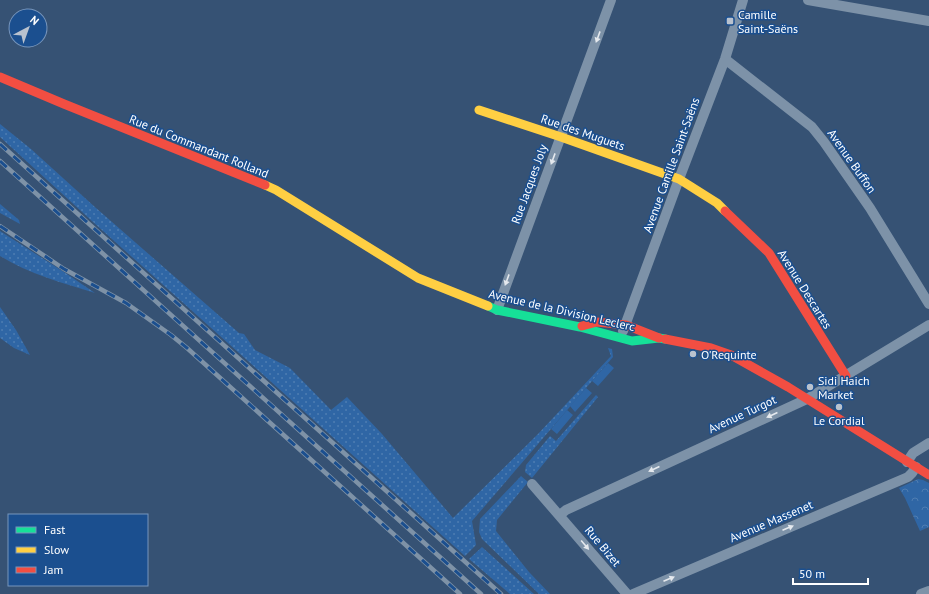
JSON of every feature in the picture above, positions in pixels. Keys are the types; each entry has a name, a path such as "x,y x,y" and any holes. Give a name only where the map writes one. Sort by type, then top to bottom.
{"street":[{"name":"Rue Jacques Joly","path":"497,310 611,0"},
{"name":"Avenue Camille Saint-Saëns","path":"620,338 724,59 743,0"},
{"path":"808,0 929,21"},
{"name":"Avenue Buffon","path":"724,59 812,127 870,208 929,304"},
{"name":"Rue du Commandant Rolland","path":"0,77 276,190 380,255"},
{"name":"Rue des Muguets","path":"480,110 679,179"},
{"name":"Avenue Descartes","path":"679,179 717,203 769,253 846,376"},
{"name":"Avenue de la Division Leclerc","path":"380,255 418,278 497,310 580,326 620,338 632,340 659,338 711,348 731,355 807,398 929,475"},
{"path":"580,326 598,322 626,325 659,338"},
{"name":"Avenue Turgot","path":"560,515 566,510 807,398 929,325"},
{"path":"907,462 913,454 929,443"},
{"name":"Avenue Massenet","path":"633,594 908,477 916,467"},
{"name":"Rue Bizet","path":"532,484 627,594"},
{"path":"922,594 929,591"}],"green space":[{"path":"0,124 31,149 239,333 244,334 255,350 290,368 331,410 347,397 382,434 453,518 538,434 611,356 608,348 612,349 613,357 472,521 476,545 465,556 0,137"},
{"path":"0,204 19,220 20,224 0,213"},
{"path":"0,231 95,293 34,273 0,256"},
{"path":"0,307 16,330 30,355 14,348 0,338"},
{"path":"608,363 614,368 598,386 592,381"},
{"path":"586,388 592,393 575,412 570,406"},
{"path":"596,395 598,397 532,478 525,472 526,465 550,436 556,441"},
{"path":"567,410 573,415 557,434 551,429"},
{"path":"521,476 528,482 497,520 496,531 529,572 550,594 539,594 482,539 479,532 480,519"},
{"path":"918,479 929,483 929,527 920,531 899,488"},
{"path":"482,547 534,594 510,594 469,559"}],"railway":[{"path":"0,144 501,594"},
{"path":"0,161 481,594"},
{"path":"0,226 64,269 126,303 171,335 460,594"}],"traffic: fast":[{"path":"488,306 497,310 580,327 632,341 659,338 665,339"}],"traffic: slow":[{"path":"479,110 561,137 679,179 717,203 725,211"},
{"path":"265,185 276,190 418,278 488,306"}],"traffic: jam":[{"path":"0,77 265,185"},
{"path":"725,211 769,253 846,376"},
{"path":"582,326 597,322 626,325 659,338"},
{"path":"665,339 711,348 731,355 788,387 929,475"}],"place":[{"name":"Camille Saint-Saëns","path":"730,21"},
{"name":"O'Requinte","path":"693,354"},
{"name":"Sidi Haich Market","path":"810,387"},
{"name":"Le Cordial","path":"839,407"}]}
